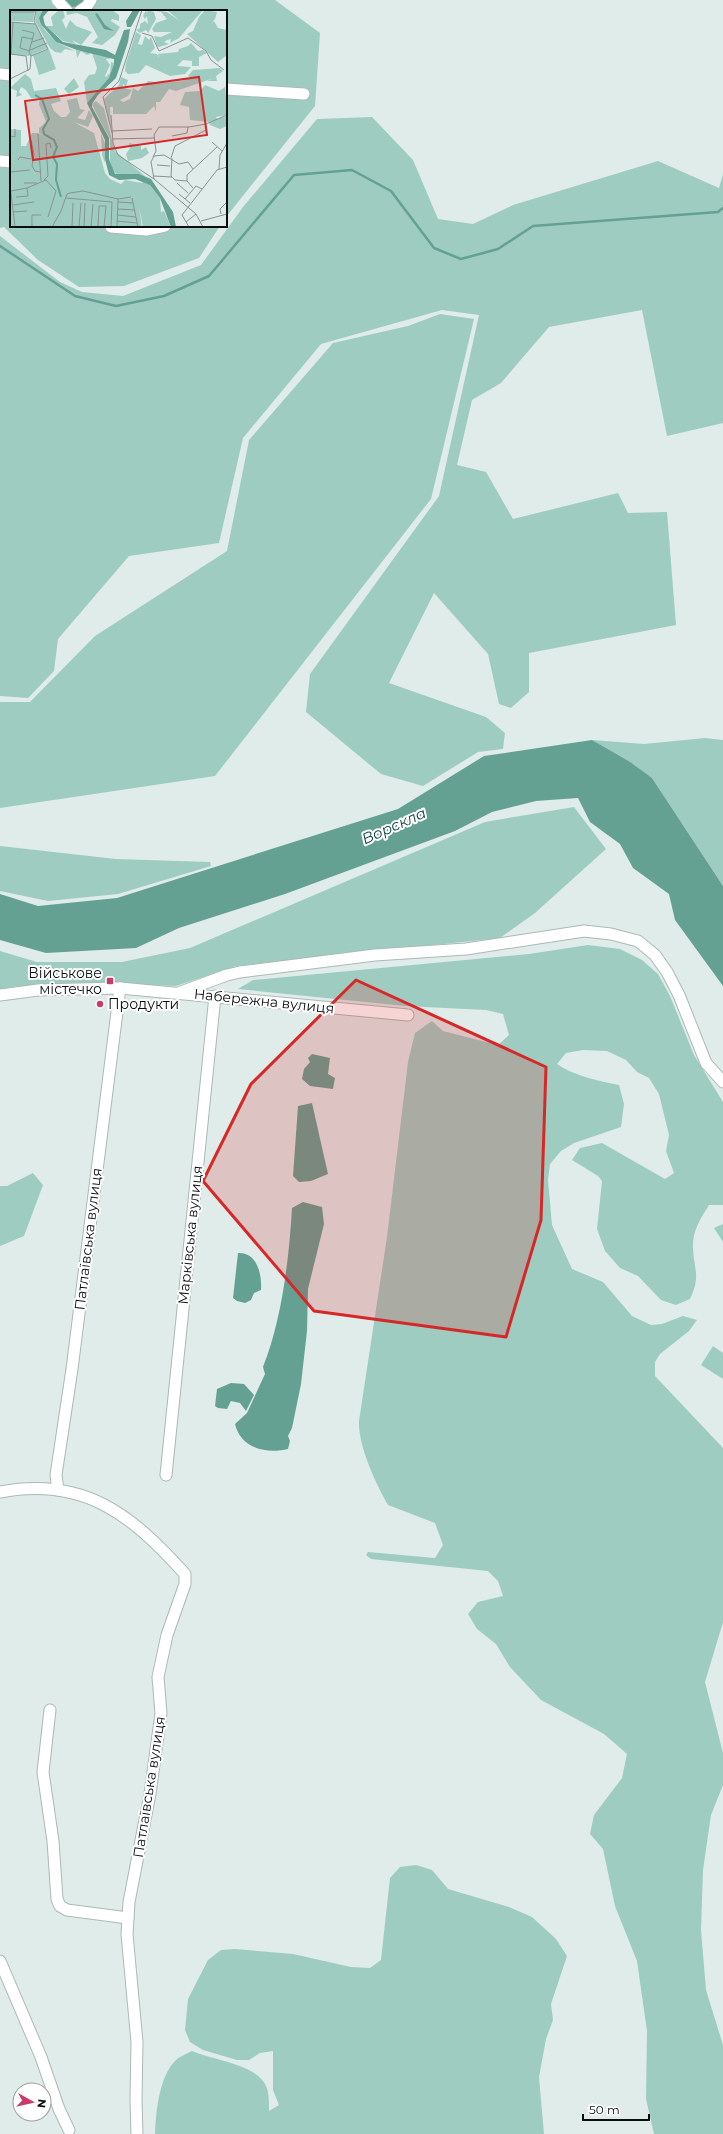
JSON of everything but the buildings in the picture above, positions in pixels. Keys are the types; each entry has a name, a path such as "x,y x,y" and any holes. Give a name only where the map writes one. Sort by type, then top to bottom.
{"street":[{"path":"57,0 66,10"},
{"path":"81,10 87,6 91,0"},
{"path":"0,74 10,75"},
{"path":"227,89 304,94"},
{"path":"0,161 10,162"},
{"path":"110,227 146,230 160,227"},
{"path":"181,992 227,975 240,972 375,956 466,949 584,931 611,934 638,941 655,955 679,995 706,1063 723,1082"},
{"name":"Набережна вулиця","path":"0,995 38,990 120,988 181,992 408,1015"},
{"name":"Патлаївська вулиця","path":"58,1490 56,1475 72,1368 120,988"},
{"name":"Марківська вулиця","path":"166,1475 215,996"},
{"name":"Патлаївська вулиця","path":"0,1492 18,1488 58,1490 91,1497 117,1512 161,1547 185,1574 185,1584 167,1635 158,1677 161,1714 150,1794 129,1902 127,1934 137,2042 136,2100 138,2134"},
{"path":"50,1710 43,1772 53,1841 57,1899 60,1906 67,1910 128,1918"},
{"path":"0,1961 41,2057 59,2109 69,2130"}],"highlighted area":[{"path":"356,980 546,1067 541,1220 506,1337 314,1311 203,1181 251,1084"}],"shaded area":[{"path":"0,0 275,0 320,33 315,106 227,216 227,10 10,10 10,227 219,227 199,258 124,286 79,287 38,260 4,227 0,228"},
{"path":"372,117 413,160 438,219 473,224 513,205 658,161 719,188 723,174 723,423 667,436 642,310 549,327 501,383 472,400 457,465 486,472 513,519 618,493 628,513 667,512 676,625 529,653 529,692 511,708 499,704 488,654 434,593 389,683 486,717 505,733 503,749 478,752 423,786 381,774 306,712 310,674 439,496 479,315 442,310 321,344 243,438 219,543 129,556 58,639 54,671 28,698 0,696 0,236 60,282 82,292 123,296 201,265 243,207 317,119"},
{"path":"440,314 474,319 431,499 215,776 0,808 0,702 30,702 95,636 227,551 249,440 333,343 408,326"},
{"path":"705,738 723,740 723,886 652,778 592,740 644,744"},
{"path":"574,807 606,849 535,913 500,938 236,966 176,986 93,983 11,987 0,990 0,951 37,962 122,962 190,948 485,822"},
{"path":"0,846 116,859 210,862 211,866 118,894 48,901 0,891"},
{"path":"588,945 620,949 642,960 658,974 670,996 694,1055 723,1102 723,1205 709,1205 696,1230 693,1248 696,1278 690,1299 676,1305 661,1300 638,1276 620,1268 605,1251 597,1229 602,1181 598,1176 572,1160 580,1148 602,1143 665,1179 674,1173 666,1151 669,1135 659,1094 649,1078 637,1072 626,1060 607,1051 583,1050 566,1053 557,1064 579,1075 619,1085 624,1104 621,1127 574,1143 561,1151 550,1164 548,1180 552,1225 572,1269 603,1282 632,1316 651,1325 662,1324 683,1316 697,1320 689,1331 660,1354 655,1362 655,1376 723,1448 723,1622 705,1682 723,1753 723,1785 711,1815 703,1870 701,1930 706,1990 723,2045 723,2134 654,2134 646,2099 647,2031 637,1961 615,1906 603,1849 590,1834 594,1815 622,1778 627,1754 604,1734 541,1700 510,1667 496,1644 477,1629 468,1614 478,1602 503,1596 498,1581 488,1571 371,1559 366,1555 368,1552 435,1558 443,1545 435,1523 388,1505 378,1487 361,1442 359,1431 359,1421 387,1237 408,1062 415,1033 432,1021 443,1031 498,1045 509,1035 503,1014 486,1010 405,1006 238,989 253,980 529,954"},
{"path":"33,1173 43,1185 24,1236 0,1246 0,1186 7,1186"},
{"path":"723,1224 723,1242 714,1228"},
{"path":"713,1346 723,1353 723,1379 701,1365"},
{"path":"416,1865 432,1870 448,1889 509,1907 532,1917 556,1939 567,1956 551,2004 553,2020 546,2039 539,2077 544,2134 155,2134 156,2115 162,2085 166,2075 176,2060 192,2051 248,2069 257,2075 264,2083 268,2092 269,2111 279,2105 273,2090 273,2051 260,2053 249,2060 237,2060 203,2050 190,2042 185,2030 188,1999 208,1960 221,1950 235,1949 293,1954 351,1967 370,1968 381,1960 390,1878 400,1867"}],"water":[{"path":"65,0 85,0 85,2 80,6 72,7"},
{"name":"Ворскла","path":"592,740 630,762 652,778 723,886 723,986 675,920 669,894 633,868 620,844 590,822 578,798 536,801 492,812 455,831 285,894 179,928 136,948 46,953 0,940 0,894 38,906 117,898 398,809 484,756"},
{"path":"312,1054 330,1058 328,1074 335,1078 333,1089 310,1086 302,1079 304,1069 310,1062 308,1058"},
{"path":"312,1103 328,1174 311,1181 299,1182 293,1176 298,1106"},
{"path":"303,1202 322,1207 324,1224 308,1289 307,1331 301,1384 292,1428 288,1436 290,1441 288,1449 272,1451 264,1450 256,1448 243,1439 235,1424 247,1413 265,1374 263,1367 270,1348 284,1289 292,1208"},
{"path":"238,1253 250,1256 254,1260 259,1271 261,1284 261,1290 254,1293 251,1300 245,1303 237,1301 233,1298"},
{"path":"231,1383 244,1384 254,1395 246,1411 240,1403 231,1401 227,1409 218,1408 215,1406 217,1389"}],"waterway":[{"path":"0,246 75,296 116,306 164,296 209,276 294,175 352,170 391,191 434,248 461,259 498,249 533,226 718,212 723,208"}],"place":[{"name":"Військове містечко","path":"110,981"},
{"name":"Продукти","path":"100,1004"}]}
